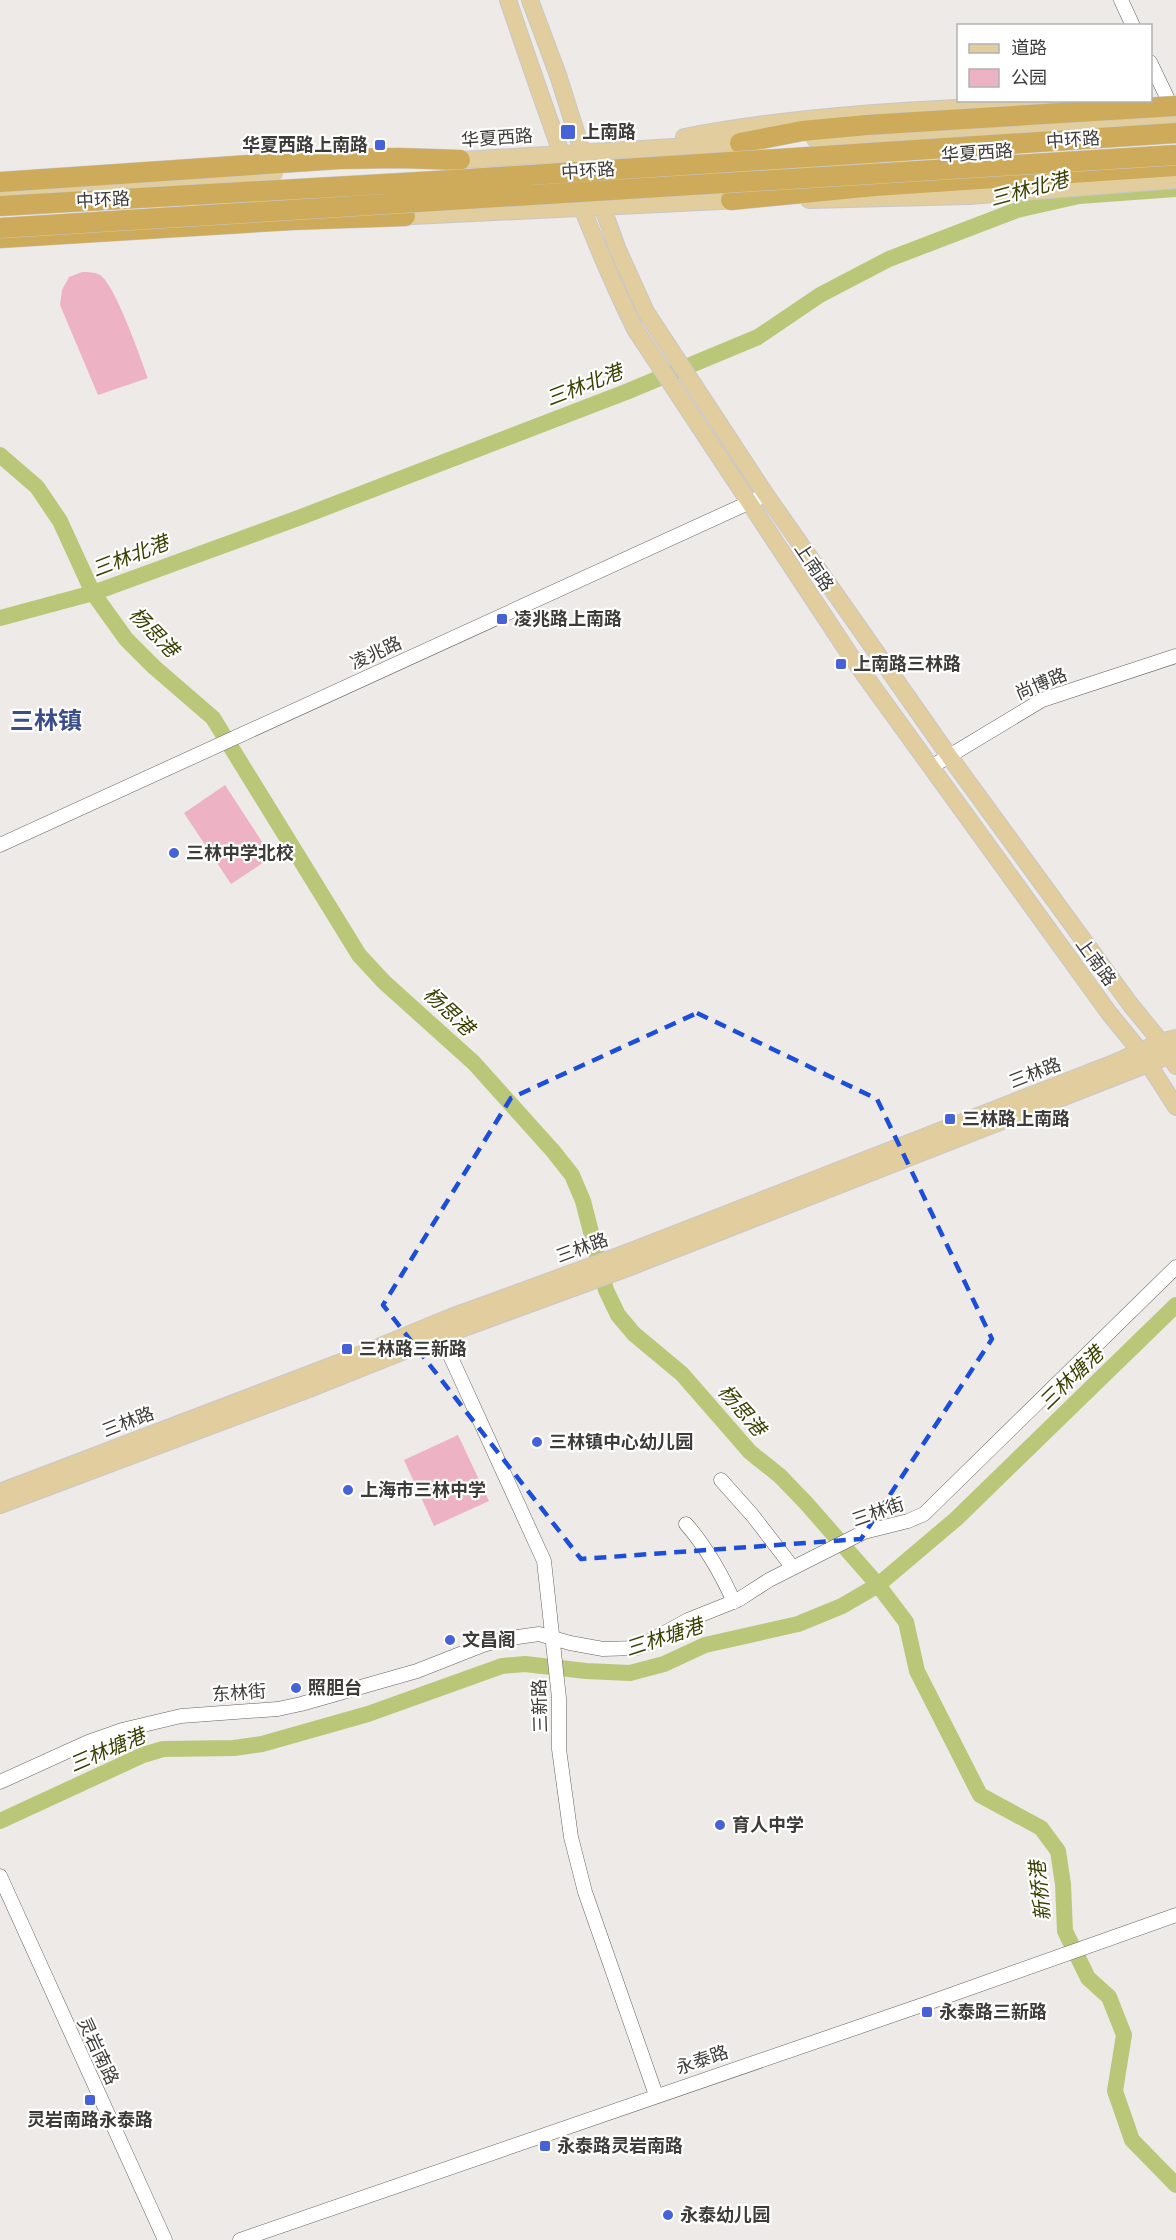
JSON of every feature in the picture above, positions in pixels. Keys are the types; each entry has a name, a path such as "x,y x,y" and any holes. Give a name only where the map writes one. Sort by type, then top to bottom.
{"highway":[{"path":"1152,102 1173,100"},
{"path":"740,143 802,131 1149,102"},
{"name":"中环路","path":"0,206 454,180 1176,133"},
{"name":"中环路","path":"0,228 1176,157"},
{"path":"0,182 339,159 460,160"},
{"path":"730,200 874,186 1176,166"},
{"path":"0,238 291,220 405,216"}],"main road":[{"name":"上南路","path":"508,0 560,153 618,295 635,330 850,655 1143,1057 1176,1107"},
{"name":"上南路","path":"530,0 618,250 646,312 766,495 949,756 1130,1004 1172,1051"},
{"path":"1152,98 1173,100"},
{"path":"624,149 736,127 827,116 1075,102"},
{"name":"华夏西路","path":"0,192 582,151 1176,117"},
{"path":"0,182 382,151 460,160"},
{"name":"华夏西路","path":"602,206 696,190 1176,157"},
{"name":"华夏西路","path":"0,243 240,232 405,216 730,200 850,200 969,196 1176,180"},
{"name":"三林路","path":"0,1505 309,1389 439,1330 451,1317 623,1262 1143,1057 1172,1051"},
{"name":"三林路","path":"0,1492 439,1330"}],"street":[{"path":"1121,0 1132,24"},
{"path":"1152,65 1173,100 1176,117"},
{"name":"凌兆路","path":"0,845 766,495"},
{"name":"尚博路","path":"931,767 1042,700 1176,656"},
{"name":"三林街","path":"554,1641 603,1649 632,1650 688,1620 734,1602 768,1580 864,1532 916,1518 932,1507 1176,1267"},
{"name":"三新路","path":"439,1330 544,1561 558,1690 559,1749 566,1810 576,1863 656,2095"},
{"path":"721,1480 753,1516 793,1568"},
{"path":"686,1524 706,1547 734,1602"},
{"name":"东林街","path":"0,1782 88,1742 153,1721 301,1704 417,1671 493,1642 539,1634 554,1641"},
{"name":"灵岩南路","path":"0,1876 165,2240"},
{"name":"永泰路","path":"240,2240 1176,1915"}],"highlighted area":[{"path":"697,1013 877,1099 992,1339 861,1539 581,1559 383,1305 511,1098"}],"green space":[{"path":"82,272 100,275 113,293 148,378 98,395 60,305 62,290 69,277"},
{"path":"225,785 272,857 231,884 184,813"},
{"path":"458,1435 489,1501 434,1526 404,1460"}],"waterway":[{"name":"三林北港","path":"0,618 93,593 301,517 626,392 758,337 820,295 889,259 1017,210 1079,196 1176,189"},
{"name":"杨思港","path":"0,455 37,487 60,521 93,593 126,639 154,667 213,718 359,955 384,982 474,1063 572,1175 583,1201 606,1290 618,1315 634,1334 682,1374 750,1452 780,1476 806,1503 878,1585 906,1622 917,1671 980,1795 1041,1828 1058,1851 1063,1884 1065,1931 1088,1978 1109,1997 1124,2035 1115,2091 1132,2140 1176,2185"},
{"name":"三林塘港","path":"0,1821 143,1755 163,1749 234,1748 262,1744 368,1714 502,1666 525,1664 630,1673 664,1664 705,1645 798,1624 842,1606 878,1585 956,1519 1176,1305"}],"place":[{"name":"上南路","path":"568,132"},
{"name":"华夏西路上南路","path":"380,145"},
{"name":"凌兆路上南路","path":"502,619"},
{"name":"上南路三林路","path":"841,664"},
{"name":"三林中学北校","path":"174,853"},
{"name":"三林路上南路","path":"950,1119"},
{"name":"三林路三新路","path":"347,1349"},
{"name":"三林镇中心幼儿园","path":"537,1442"},
{"name":"上海市三林中学","path":"348,1490"},
{"name":"文昌阁","path":"450,1640"},
{"name":"照胆台","path":"296,1688"},
{"name":"育人中学","path":"720,1825"},
{"name":"永泰路三新路","path":"927,2012"},
{"name":"灵岩南路永泰路","path":"90,2100"},
{"name":"永泰路灵岩南路","path":"545,2146"},
{"name":"永泰幼儿园","path":"668,2215"}],"district":[{"name":"三林镇","path":"46,721"}],"water label":[{"name":"新桥港","path":"1040,1891"}]}
